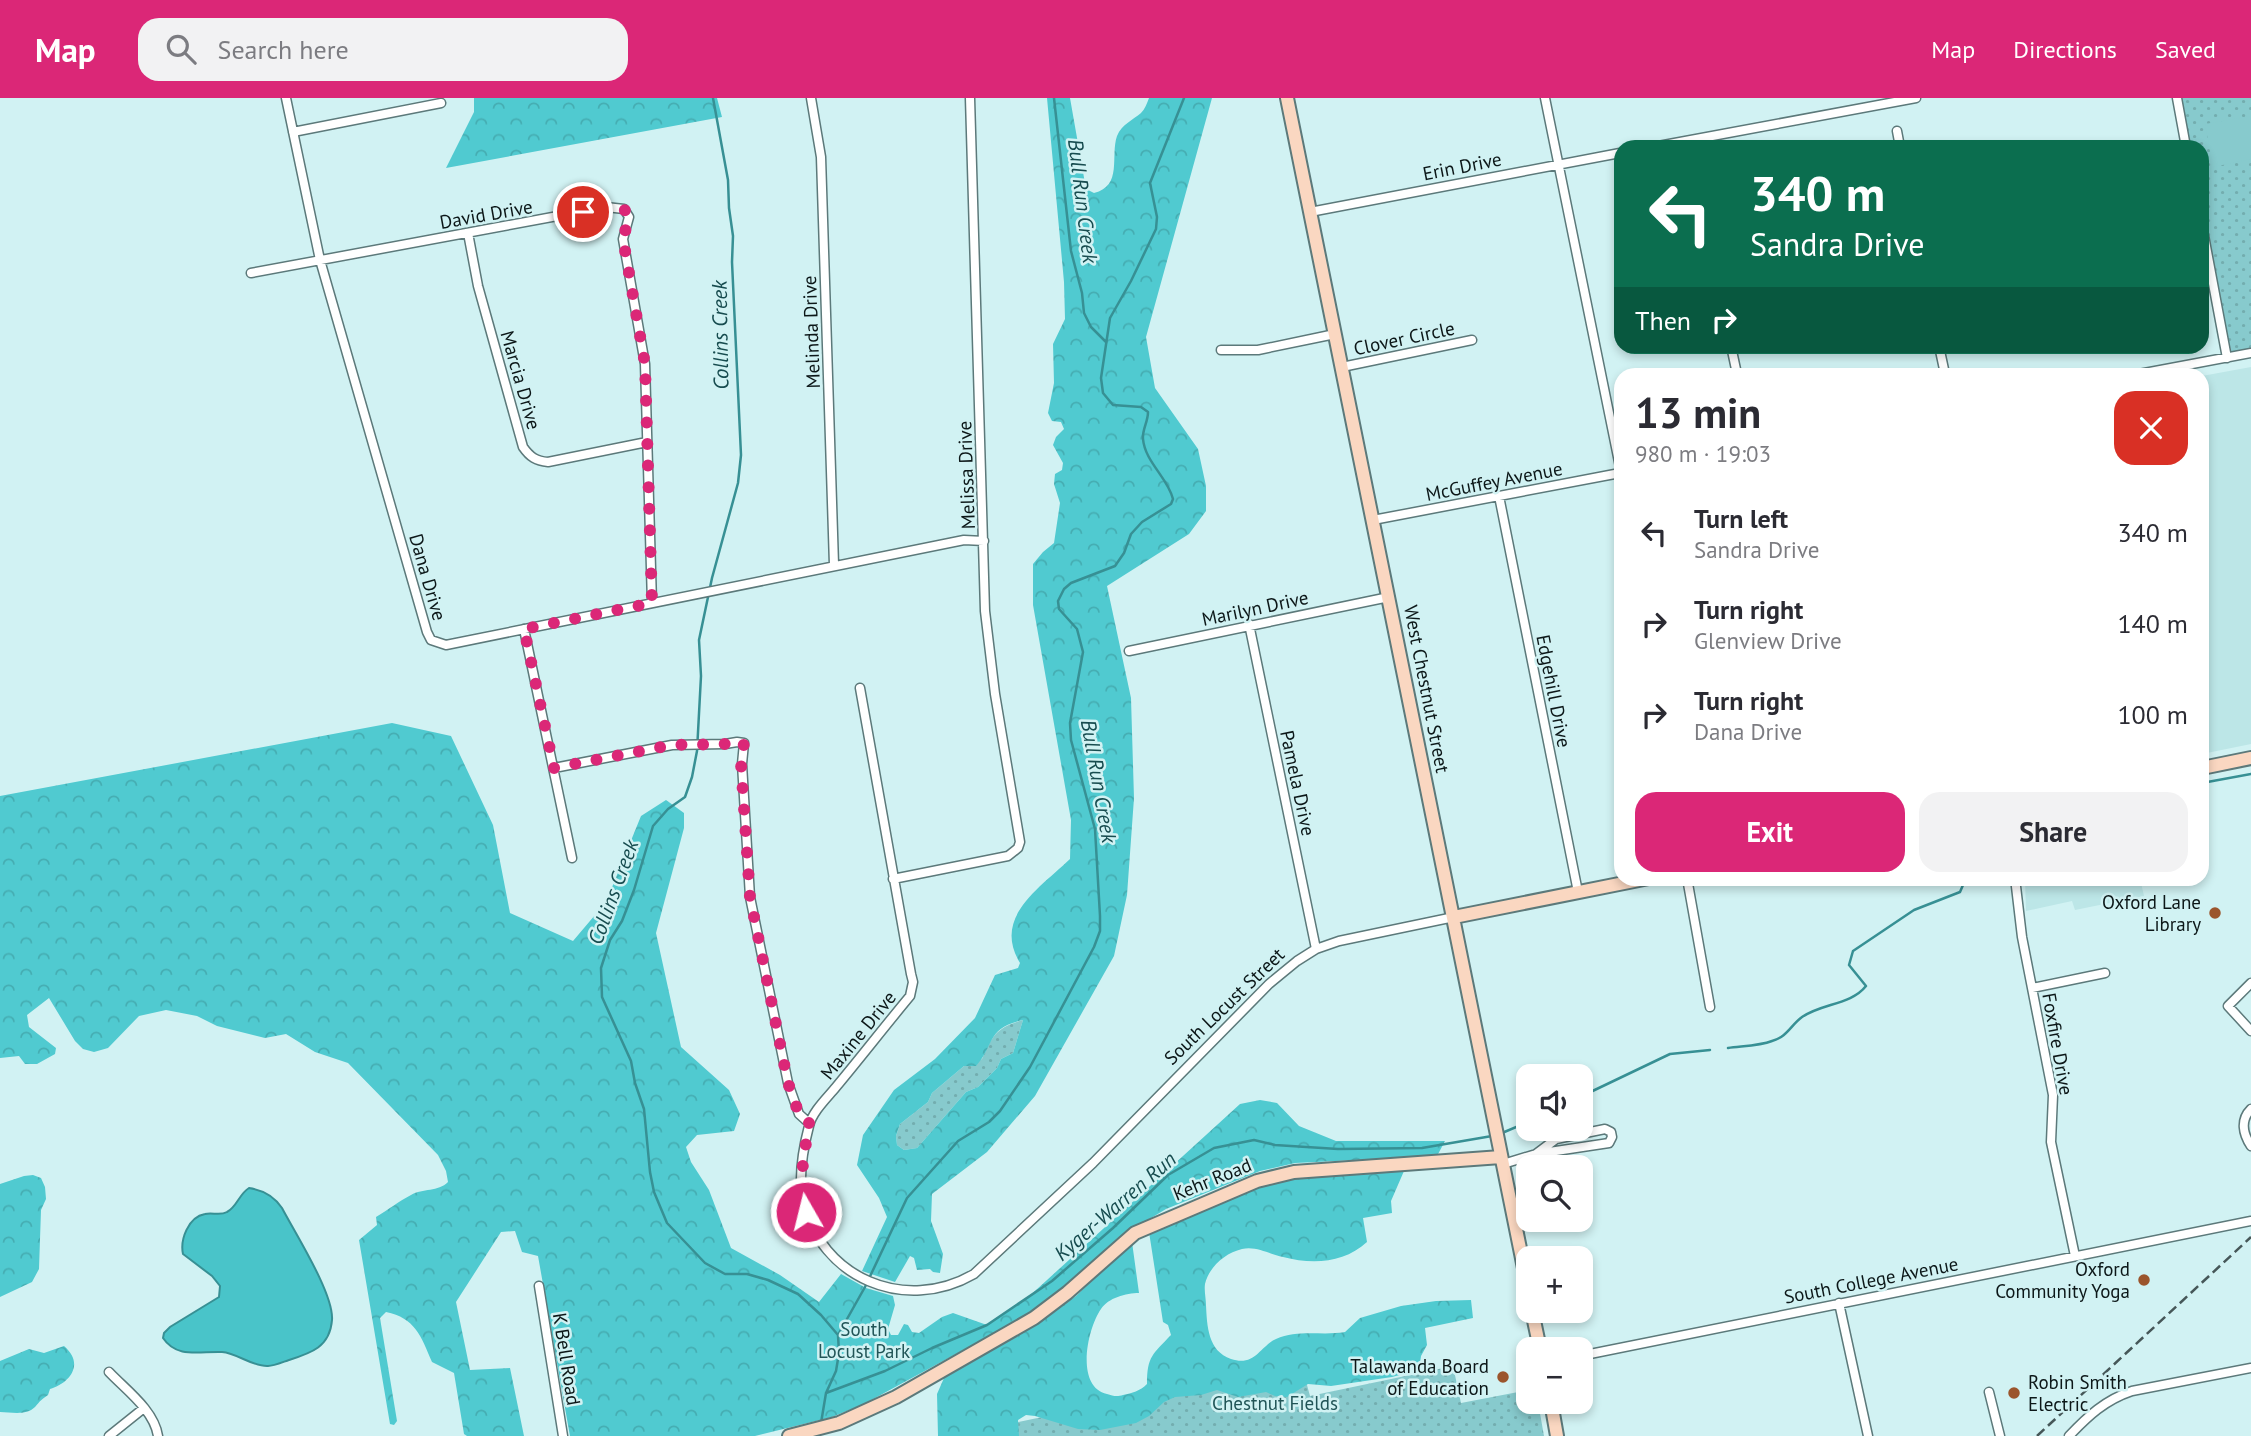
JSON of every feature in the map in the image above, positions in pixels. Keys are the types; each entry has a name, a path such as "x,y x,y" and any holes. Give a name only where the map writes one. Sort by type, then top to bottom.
{"main road":[{"name":"West Chestnut Street","path":"1287,98 1519,1246"},
{"path":"2209,767 2251,758"},
{"name":"South Locust Street","path":"1454,917 1614,885"},
{"name":"Kehr Road","path":"789,1436 839,1423 897,1397 1034,1318 1067,1293 1135,1233 1256,1181 1294,1172 1502,1160"},
{"path":"1552,1414 1557,1436"}],"street":[{"name":"Dana Drive","path":"286,98 320,260 426,632 431,640 446,645 834,565 964,540 984,541"},
{"name":"Melinda Drive","path":"811,98 821,158 834,565"},
{"name":"Melissa Drive","path":"893,879 1008,856 1018,848 1019,835 995,694 986,622 970,98"},
{"path":"1545,98 1614,437"},
{"path":"1709,140 1916,98"},
{"path":"2177,98 2185,140"},
{"path":"293,132 441,103"},
{"path":"1897,131 1899,140"},
{"name":"Erin Drive","path":"1310,212 1614,154"},
{"name":"David Drive","path":"251,272 607,207 616,207 627,213 628,223 623,239 645,364 652,603"},
{"name":"Marcia Drive","path":"468,233 478,286 523,447 527,453 536,460 548,461 648,442"},
{"path":"2209,262 2227,358"},
{"path":"1221,350 1258,350 1335,334"},
{"name":"Clover Circle","path":"1342,367 1472,340"},
{"path":"2172,368 2251,353"},
{"name":"McGuffey Avenue","path":"1373,520 1614,474"},
{"name":"Edgehill Drive","path":"1499,496 1578,892"},
{"name":"Marilyn Drive","path":"1129,651 1389,597"},
{"name":"Pamela Drive","path":"1250,624 1316,948"},
{"path":"524,629 572,858"},
{"name":"Maxine Drive","path":"809,1123 912,990 860,688"},
{"path":"554,768 691,743 744,743 741,764 750,897 788,1083 799,1114 809,1123"},
{"path":"1688,886 1710,1007"},
{"name":"Foxfire Drive","path":"2016,886 2017,909 2053,1095 2051,1142 2075,1255"},
{"name":"South Locust Street","path":"809,1123 801,1188 810,1222 826,1251 847,1270 874,1284 904,1290 952,1285 974,1274 1000,1252 1137,1119 1269,984 1316,948 1454,917"},
{"path":"2032,988 2105,973"},
{"path":"2251,983 2228,1006 2251,1031"},
{"path":"2251,1109 2245,1116 2244,1123 2251,1146"},
{"path":"1502,1160 1609,1143 1611,1132 1605,1129 1556,1139 1536,1154"},
{"name":"South College Avenue","path":"1593,1353 2251,1221"},
{"name":"K Bell Road","path":"540,1286 563,1436"},
{"path":"1839,1303 1868,1436"},
{"path":"2069,1436 2088,1416 2114,1397 2132,1391 2251,1368"},
{"path":"108,1372 144,1408 158,1436"},
{"path":"1989,1392 2000,1436"},
{"path":"109,1436 144,1408"}],"shaded area":[{"path":"2251,367 2251,744 2209,753 2209,375"},
{"path":"2025,886 2142,886 2144,896 2075,910 2072,901 2026,911"},
{"path":"249,1188 268,1194 282,1208 320,1280 331,1309 332,1320 328,1337 318,1348 270,1366 262,1366 222,1352 182,1351 169,1345 163,1338 170,1327 219,1297 220,1286 212,1276 183,1254 186,1230 199,1216 222,1214 230,1210"}],"green space":[{"path":"474,98 717,98 722,117 446,168 474,112"},
{"path":"1047,98 1070,98 1086,189 1094,193 1109,184 1112,177 1115,144 1119,132 1142,111 1149,98 1212,98 1146,337 1155,388 1198,449 1206,486 1206,511 1189,534 1107,586 1131,698 1134,798 1127,895 1114,956 1035,1096 987,1152 932,1194 931,1221 943,1254 940,1273 930,1269 917,1270 914,1258 910,1256 895,1282 862,1271 887,1217 879,1198 857,1165 863,1135 894,1090 935,1059 975,1018 995,975 1018,968 1020,963 1013,947 1012,931 1016,918 1023,905 1070,859 1071,820 1033,605 1033,564 1054,543 1060,503 1054,484 1055,474 1062,470 1063,463 1053,445 1064,429 1061,422 1052,421 1048,413 1054,383 1053,344 1065,319","holes":["1023,1020 1013,1053 1001,1059 997,1068 978,1087 966,1092 917,1148 904,1150 897,1145 896,1136 900,1124 928,1102 932,1093 964,1066 976,1066 997,1033 1011,1023"]},
{"path":"2177,98 2251,98 2251,353 2227,358 2209,262 2209,140 2185,140"},
{"path":"2251,116 2251,159 2213,167 2205,124"},
{"name":"South Locust Park","path":"392,723 451,736 493,825 510,913 573,941 606,902 641,816 666,800 684,813 684,828 656,933 681,1047 729,1090 740,1114 734,1131 697,1135 686,1147 691,1162 709,1190 731,1248 780,1275 819,1302 841,1274 866,1288 893,1296 895,1305 888,1329 891,1335 898,1335 904,1324 908,1325 912,1332 919,1333 942,1317 953,1313 987,1325 1024,1301 1240,1104 1260,1100 1277,1103 1299,1126 1336,1141 1445,1141 1437,1156 1295,1163 1260,1171 1166,1209 1123,1235 1068,1287 1035,1311 864,1404 832,1417 755,1436 570,1436 538,1256 522,1252 515,1231 501,1232 456,1302 470,1370 510,1368 524,1436 464,1434 454,1373 432,1362 420,1336 410,1324 386,1312 380,1318 397,1421 394,1425 390,1424 359,1240 377,1225 376,1217 416,1193 440,1187 448,1182 438,1155 348,1063 315,1052 286,1034 265,1038 217,1026 197,1016 166,1010 139,1016 108,1048 94,1052 83,1049 75,1041 49,998 27,1015 29,1027 56,1048 55,1054 37,1064 25,1064 19,1056 0,1058 0,796"},
{"path":"1023,1020 1013,1053 1001,1059 997,1068 978,1087 966,1092 917,1148 904,1150 897,1145 896,1136 900,1124 928,1102 932,1093 964,1066 982,1059 996,1034"},
{"path":"1404,1171 1391,1201 1392,1213 1363,1218 1367,1242 1358,1249 1338,1258 1317,1261 1294,1260 1253,1249 1236,1251 1219,1262 1207,1278 1206,1313 1213,1344 1223,1355 1239,1361 1252,1358 1270,1342 1284,1336 1345,1332 1360,1318 1401,1306 1471,1300 1473,1318 1425,1328 1427,1345 1421,1356 1419,1370 1331,1386 1308,1384 1287,1397 1266,1392 1238,1397 1217,1390 1201,1395 1175,1397 1136,1423 1100,1430 1078,1429 1026,1415 1018,1420 1019,1436 938,1436 937,1394 944,1378 1033,1326 1076,1296 1132,1242 1139,1293 1118,1297 1101,1309 1088,1343 1087,1369 1097,1389 1111,1395 1133,1392 1147,1384 1152,1356 1171,1335 1168,1325 1163,1322 1149,1232 1263,1184 1326,1174"},
{"path":"33,1175 41,1178 46,1199 41,1210 39,1269 32,1282 0,1297 0,1184"},
{"path":"64,1346 73,1359 74,1366 69,1378 50,1389 48,1395 27,1412 0,1412 0,1361 29,1349 44,1353"},
{"name":"Chestnut Fields","path":"1301,1363 1310,1396 1453,1366 1461,1403 1516,1392 1516,1414 1540,1414 1544,1436 1006,1436 1004,1425"}],"waterway":[{"name":"Collins Creek","path":"713,98 728,180 733,236 741,455 738,483 712,578 699,640 701,676 697,751 692,777 685,797 668,809 653,826 634,890 622,921 610,940 601,968 602,997 631,1061 644,1109 654,1192 667,1223 705,1263 725,1274 747,1274 798,1294 838,1335 836,1371 826,1393 821,1423"},
{"name":"Bull Run Creek","path":"1054,98 1071,251 1082,293 1084,313 1091,327 1106,342"},
{"name":"Bull Run Creek","path":"838,1335 865,1287 907,1198 958,1141 989,1122 1000,1111 1030,1067 1100,931 1095,829 1071,740 1070,723 1083,652 1077,629 1059,609 1058,601 1064,589 1071,583 1115,566 1124,553 1131,534 1142,522 1171,504 1173,499 1145,447 1143,436 1148,412 1141,407 1113,405 1103,393 1101,378 1110,318 1156,229 1157,217 1150,183 1184,98"},
{"name":"Kyger-Warren Run","path":"2209,782 2251,774"},
{"name":"Kyger-Warren Run","path":"1728,1048 1762,1044 1777,1039 1810,1012 1860,992 1866,986 1849,965 1853,951 1914,910 1960,892 1963,886"},
{"name":"Kyger-Warren Run","path":"1593,1091 1670,1054 1710,1050"},
{"name":"Kyger-Warren Run","path":"1502,1133 1516,1127"},
{"name":"Kyger-Warren Run","path":"826,1393 885,1371 987,1325 1052,1281 1168,1175 1214,1148 1254,1140 1275,1145 1338,1149 1422,1148 1492,1136"}],"railway":[{"path":"2037,1436 2251,1237"}],"place":[{"name":"Oxford Lane Library","path":"2215,913"},
{"name":"Oxford Community Yoga","path":"2144,1280"},
{"name":"Talawanda Board of Education","path":"1503,1377"},
{"name":"Robin Smith Electric","path":"2014,1393"}],"route":[{"path":"583,212 616,207 624,209 629,217 623,239 645,364 652,603 524,629 554,768 672,745 744,743 741,764 750,897 788,1083 799,1114 809,1123 801,1173 806,1212"}]}
